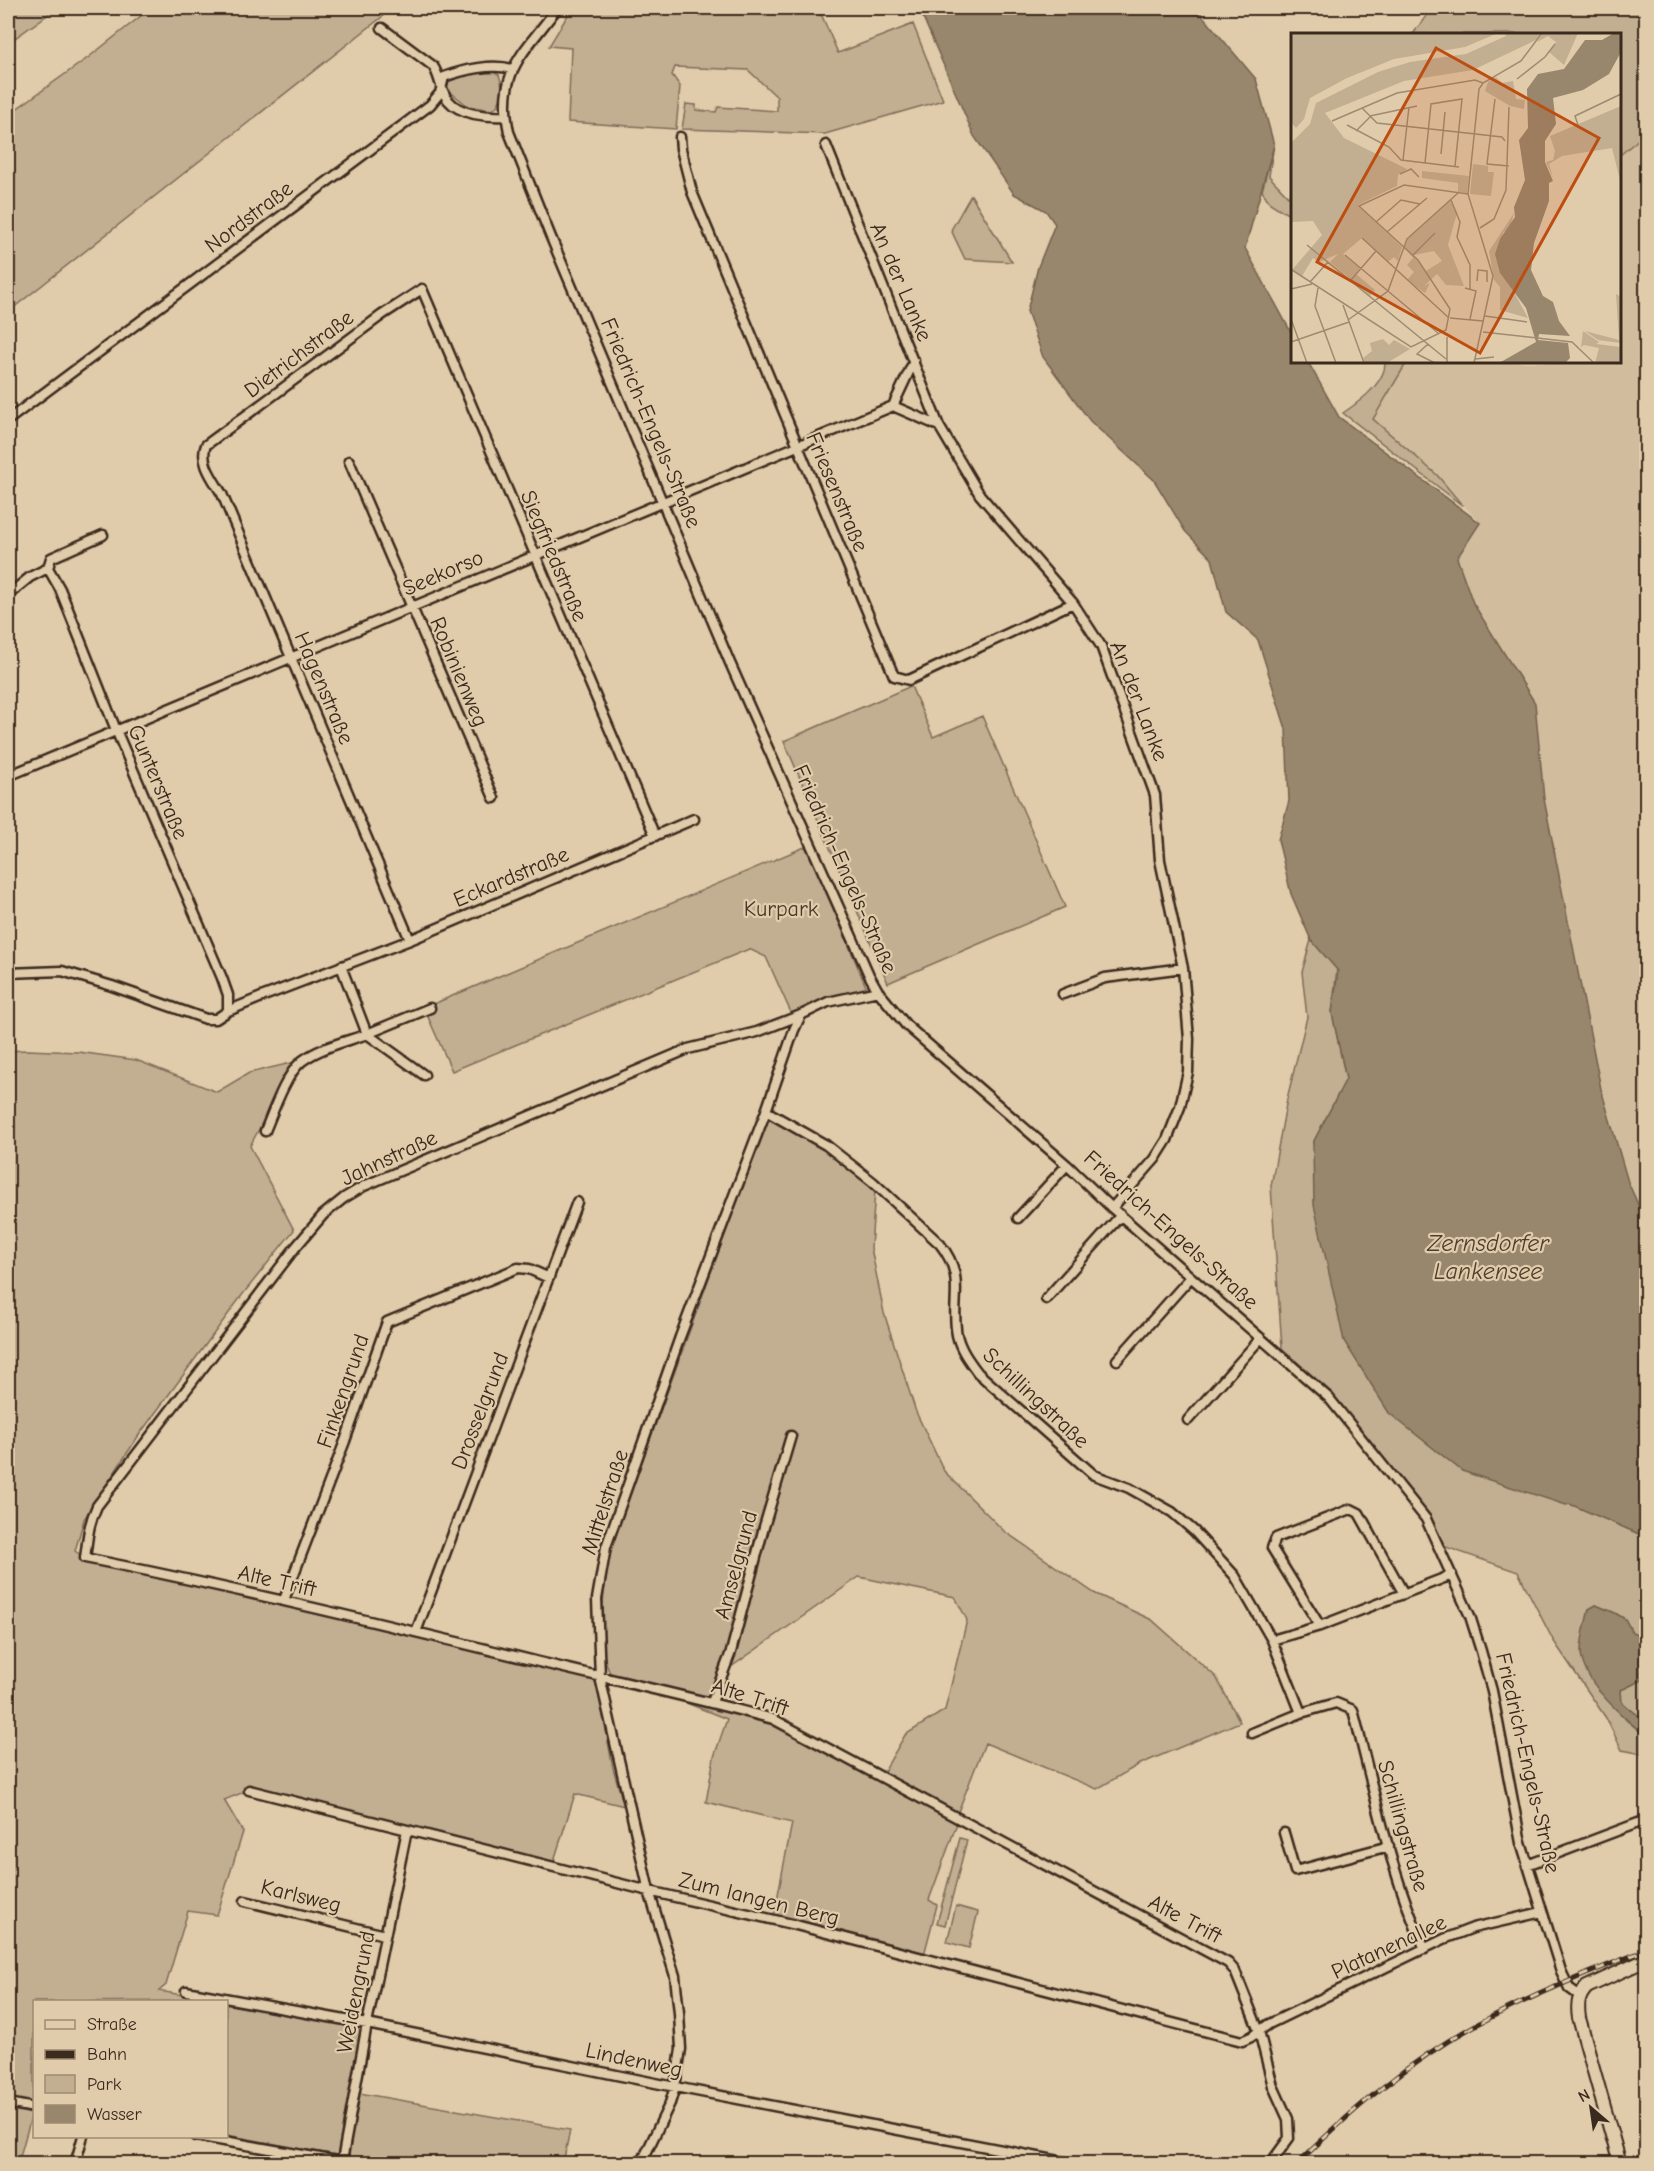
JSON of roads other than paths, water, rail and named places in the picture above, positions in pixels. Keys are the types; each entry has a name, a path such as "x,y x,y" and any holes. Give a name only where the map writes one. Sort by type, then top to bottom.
{"street":[{"name":"Friedrich-Engels-Straße","path":"557,8 512,69 506,93 505,116 509,132 662,502 787,794 868,975 878,992 906,1025 1329,1398 1426,1519 1470,1616 1492,1691 1515,1821 1527,1865 1566,1982 1569,1988 1580,1996"},
{"path":"381,28 433,66 448,101 466,112 493,117 505,116"},
{"path":"440,84 444,77 456,72 501,67 512,69"},
{"name":"Nordstraße","path":"8,420 430,105 440,93 440,84"},
{"name":"Friesenstraße","path":"680,137 692,192 894,676 909,680 1073,603"},
{"name":"An der Lanke","path":"826,145 939,426 980,495 1073,603 1101,646 1155,795 1160,860 1183,968 1189,1040 1188,1072 1180,1107 1167,1140 1155,1159 1112,1208"},
{"name":"Dietrichstraße","path":"203,453 206,445 382,315 422,289"},
{"name":"Siegfriedstraße","path":"422,289 655,836"},
{"path":"914,361 894,406 939,426"},
{"name":"Seekorso","path":"8,776 894,406"},
{"name":"Hagenstraße","path":"203,453 204,462 222,494 410,939"},
{"name":"Robinienweg","path":"349,461 494,798"},
{"path":"8,596 30,577 48,568 51,558 103,535"},
{"name":"Gunterstraße","path":"48,568 60,589 116,730 222,978 228,996 228,1011"},
{"name":"Eckardstraße","path":"8,974 62,971 206,1019 216,1019 228,1011 410,939 694,819"},
{"path":"341,966 367,1034 424,1075"},
{"path":"1063,994 1105,978 1183,968"},
{"path":"801,1015 828,1002 878,992"},
{"path":"265,1131 291,1075 301,1062 327,1048 430,1008"},
{"name":"Mittelstraße","path":"641,2163 670,2103 675,2087 681,2049 679,2013 675,1976 649,1891 600,1677 597,1599 606,1547 680,1337 801,1015"},
{"name":"Jahnstraße","path":"85,1558 87,1534 97,1506 183,1397 275,1273 323,1215 344,1198 374,1181 688,1049 758,1032 801,1015"},
{"name":"Schillingstraße","path":"766,1111 826,1145 873,1182 940,1244 947,1253 958,1290 957,1336 966,1356 978,1372 1094,1476 1130,1488 1172,1512 1194,1531 1235,1576 1272,1640 1301,1713 1336,1703 1353,1710 1412,1922 1425,1949"},
{"path":"1018,1218 1067,1165"},
{"name":"Drosselgrund","path":"416,1632 577,1202"},
{"path":"1046,1299 1121,1215"},
{"name":"Finkengrund","path":"284,1600 345,1441 387,1322 518,1268 529,1269 549,1278"},
{"path":"1117,1360 1191,1277"},
{"path":"1188,1420 1261,1338"},
{"name":"Amselgrund","path":"712,1702 731,1652 791,1436"},
{"path":"1320,1626 1272,1548 1276,1538 1351,1509 1359,1513 1404,1594"},
{"name":"Alte Trift","path":"85,1558 284,1600 712,1702 773,1719 1228,1963 1235,1971 1258,2031 1273,2086 1288,2120 1289,2138 1270,2163"},
{"path":"1272,1640 1320,1626 1452,1575"},
{"path":"1252,1733 1301,1713"},
{"name":"Zum langen Berg","path":"249,1790 649,1891 792,1924 1242,2041 1258,2031"},
{"path":"1527,1865 1647,1820"},
{"name":"Weidengrund","path":"342,2161 367,2024 407,1830"},
{"path":"1284,1833 1295,1871 1389,1845"},
{"name":"Karlsweg","path":"245,1901 385,1935"},
{"name":"Platanenallee","path":"1258,2031 1473,1928 1542,1912"},
{"path":"1620,2163 1579,2018 1578,2002 1587,1987 1647,1960"},
{"name":"Lindenweg","path":"186,1991 367,2024 675,2087 1075,2163"},
{"path":"8,2103 33,2108"},
{"path":"75,2163 82,2138"},
{"path":"208,2138 354,2163"}],"water":[{"name":"Zernsdorfer Lankensee","path":"919,8 1196,8 1256,79 1274,145 1245,248 1291,332 1291,363 1309,363 1339,417 1480,523 1457,558 1473,603 1535,703 1544,799 1601,1089 1628,1182 1646,1222 1646,1537 1570,1504 1566,1505 1462,1471 1389,1413 1344,1341 1314,1205 1313,1143 1346,1079 1332,1013 1338,971 1311,940 1291,894 1278,840 1289,801 1286,729 1258,640 1226,612 1212,559 1185,531 1154,480 1090,421 1043,357 1027,311 1038,267 1055,224 1046,211 1014,194 974,136"},
{"path":"1596,1605 1625,1619 1632,1632 1646,1638 1646,1680 1621,1690 1622,1702 1640,1717 1646,1719 1646,1736 1627,1720 1596,1687 1583,1663 1581,1651 1584,1630 1589,1609"}],"railway":[{"path":"1297,2164 1381,2089 1450,2040 1538,1995 1646,1950"}],"park label":[{"name":"Kurpark","path":"781,909"}]}
